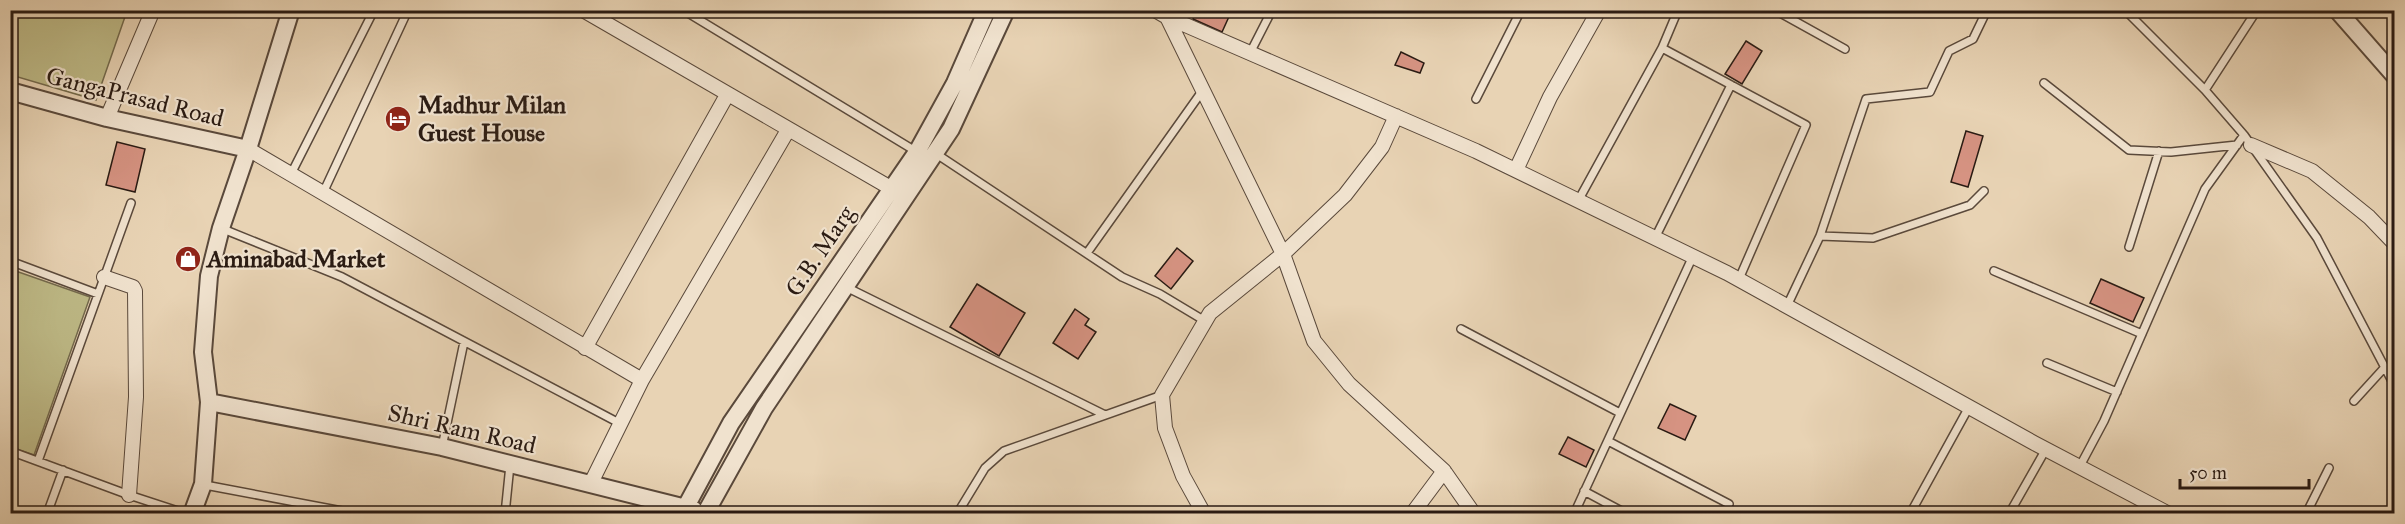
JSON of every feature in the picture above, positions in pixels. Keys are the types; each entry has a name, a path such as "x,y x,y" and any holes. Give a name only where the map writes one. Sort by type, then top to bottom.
{"street":[{"path":"107,118 153,10"},
{"path":"192,513 203,484 209,402 203,352 209,276 221,228 291,10"},
{"path":"583,10 899,193"},
{"name":"G.B. Marg","path":"684,510 731,423 899,193 917,152 956,83 987,10"},
{"path":"704,513 764,408 846,286 899,193 936,153 951,129 1006,10"},
{"path":"1516,170 1550,97 1599,10"},
{"path":"2337,10 2394,75"},
{"path":"1161,14 1516,170 1693,256 2168,513"},
{"path":"1161,14 1203,90 1283,254 1314,341 1349,384 1444,471 1474,513"},
{"name":"GangaPrasad Road","path":"10,91 107,118 248,149"},
{"path":"585,348 727,95"},
{"path":"1204,513 1183,477 1165,428 1162,395 1210,313 1283,254 1346,195 1382,147 1396,116"},
{"path":"591,483 642,380 788,130"},
{"path":"2244,141 2312,171 2369,216 2394,243"},
{"path":"248,149 642,380"},
{"path":"104,276 133,287 135,291 136,397 129,495"},
{"name":"Shri Ram Road","path":"209,402 442,447 591,483 684,510 704,513"},
{"path":"1412,513 1444,471"}],"lane":[{"path":"291,175 374,10"},
{"path":"323,193 408,10"},
{"path":"683,10 917,152"},
{"path":"1250,53 1272,10"},
{"path":"1476,99 1521,10"},
{"path":"1578,201 1662,48 1678,10"},
{"path":"1775,10 1845,49"},
{"path":"1788,306 1820,236 1866,99 1930,92 1949,51 1973,39 1987,10"},
{"path":"2125,10 2205,90 2317,237 2394,385"},
{"path":"2205,90 2257,10"},
{"path":"1662,48 1806,125 1739,279"},
{"path":"2044,83 2129,150 2159,151 2244,141"},
{"path":"1655,238 1731,85"},
{"path":"1087,253 1203,90"},
{"path":"2080,466 2117,392 2205,189 2244,141"},
{"path":"2129,248 2159,151"},
{"path":"936,153 1122,277 1160,294 1206,321"},
{"path":"1820,236 1873,238 1970,205 1984,190"},
{"path":"38,461 131,203"},
{"path":"221,228 342,277 621,424"},
{"path":"1574,513 1693,256"},
{"path":"10,261 98,294"},
{"path":"1994,271 2142,334"},
{"path":"846,286 1105,415"},
{"path":"1461,329 1620,413"},
{"path":"442,447 464,342"},
{"path":"2047,363 2117,392"},
{"path":"2354,400 2385,367"},
{"path":"957,513 985,468 1004,451 1162,395"},
{"path":"1910,513 1970,407"},
{"path":"1608,441 1729,504"},
{"path":"2009,513 2046,449"},
{"path":"10,451 129,495 187,513"},
{"path":"505,513 510,464"},
{"path":"2306,513 2330,468"},
{"path":"47,513 63,470"},
{"path":"203,484 358,513"},
{"path":"1584,491 1627,513"}],"shaded area":[{"path":"10,11 127,11 96,100 11,75"},
{"path":"10,269 90,297 34,455 11,447"}],"building":[{"path":"1197,10 1232,10 1222,32 1193,19"},
{"path":"1746,41 1762,51 1742,84 1725,74"},
{"path":"1401,52 1424,63 1420,73 1395,65"},
{"path":"1966,131 1983,136 1968,187 1951,182"},
{"path":"117,142 145,149 135,192 106,185"},
{"path":"1177,248 1193,261 1171,289 1155,276"},
{"path":"2101,279 2144,298 2133,322 2090,303"},
{"path":"977,284 1025,313 999,356 950,327"},
{"path":"1075,309 1089,319 1085,325 1096,332 1078,359 1053,343"},
{"path":"1670,404 1696,416 1685,440 1658,428"},
{"path":"1568,437 1594,450 1586,467 1559,454"}],"place":[{"name":"Madhur Milan Guest House","path":"398,119"},
{"name":"Aminabad Market","path":"188,259"}]}
